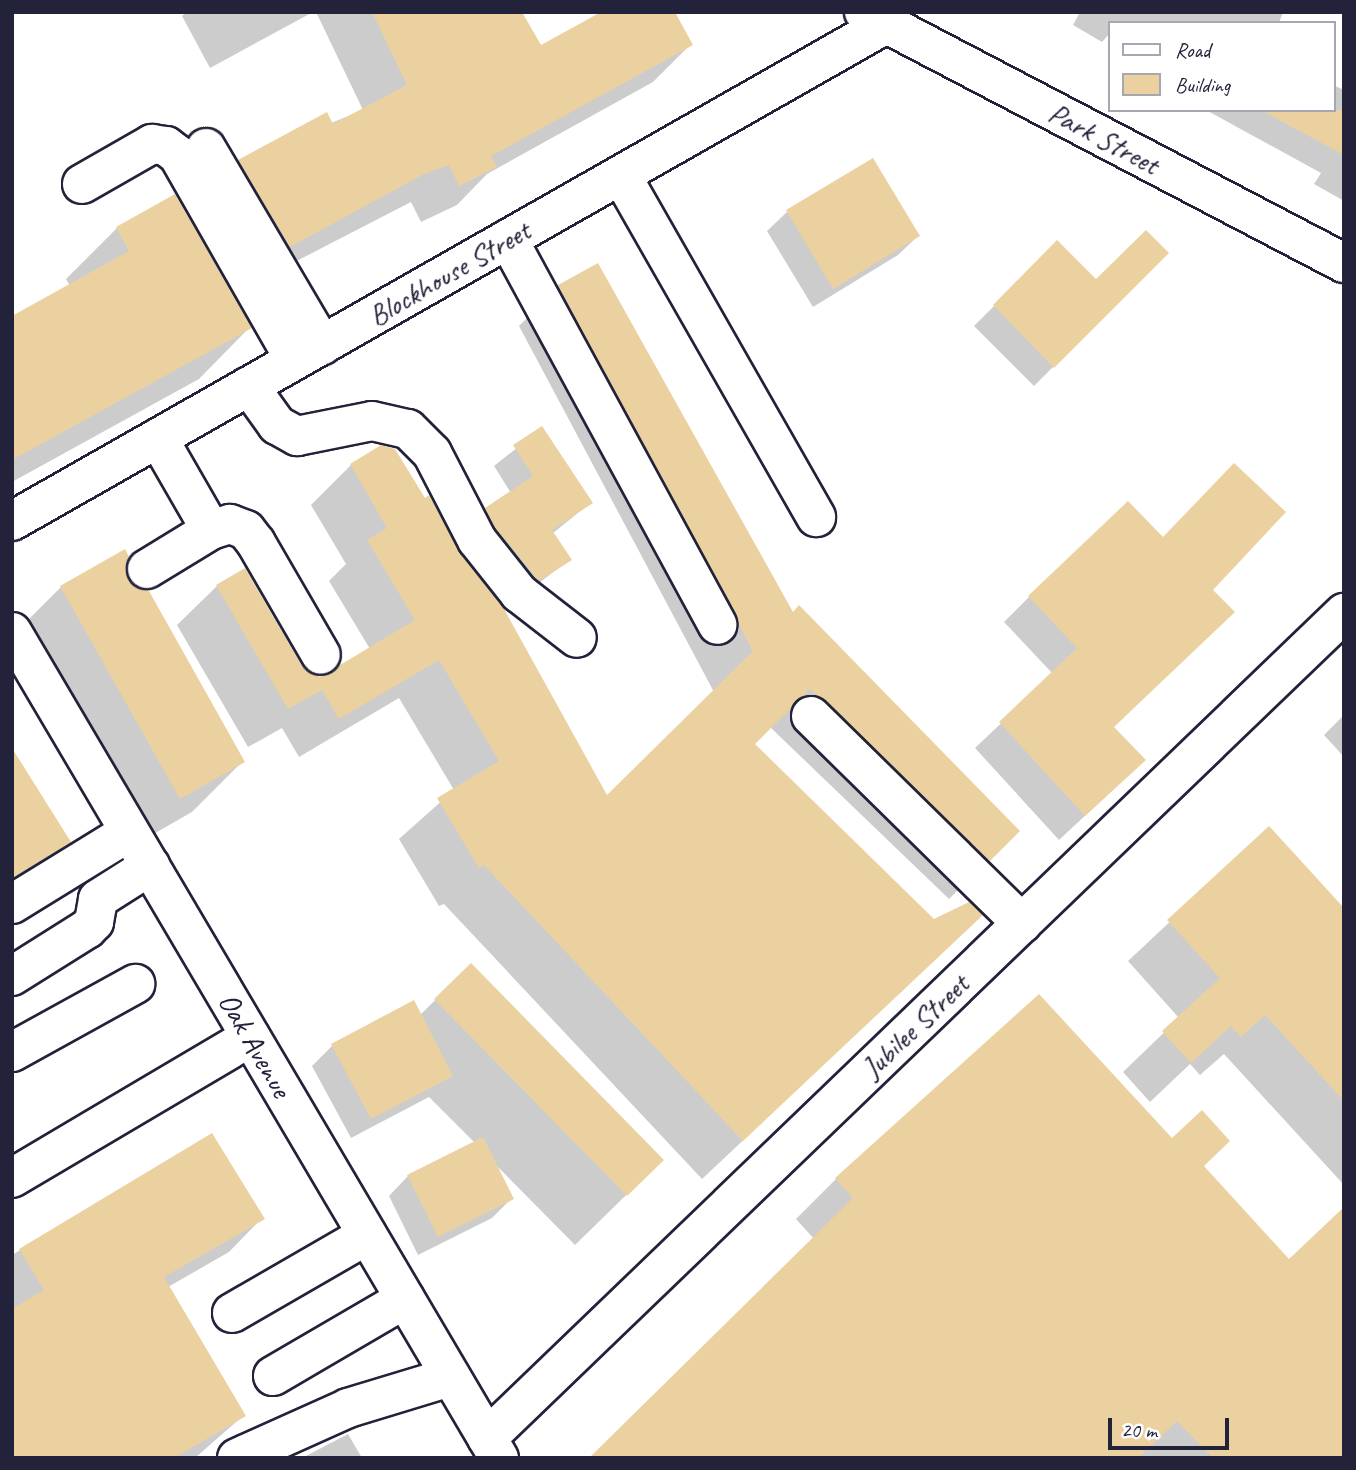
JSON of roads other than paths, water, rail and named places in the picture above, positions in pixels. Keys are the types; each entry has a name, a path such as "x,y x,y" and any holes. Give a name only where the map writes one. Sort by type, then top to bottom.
{"street":[{"name":"Blockhouse Street","path":"12,521 621,175 875,18"},
{"name":"Park Street","path":"875,18 1344,263"},
{"path":"82,184 152,144 166,146 178,156 308,353"},
{"path":"206,148 308,353"},
{"path":"621,175 816,517"},
{"path":"508,239 718,625"},
{"path":"249,386 277,425 297,436 372,421 408,429 432,453 477,540 511,582 577,638"},
{"path":"158,438 211,530"},
{"path":"147,569 211,530 230,524 246,530 321,655"},
{"name":"Jubilee Street","path":"493,1448 1022,923 1344,613"},
{"name":"Oak Avenue","path":"12,632 493,1448"},
{"path":"811,716 1022,923"},
{"path":"12,904 130,832"},
{"path":"12,976 87,929 94,922 98,899 150,866"},
{"path":"12,1052 135,984"},
{"path":"12,1178 250,1037"},
{"path":"232,1313 367,1235"},
{"path":"273,1376 405,1299"},
{"path":"237,1458 348,1408 450,1377"}]}
